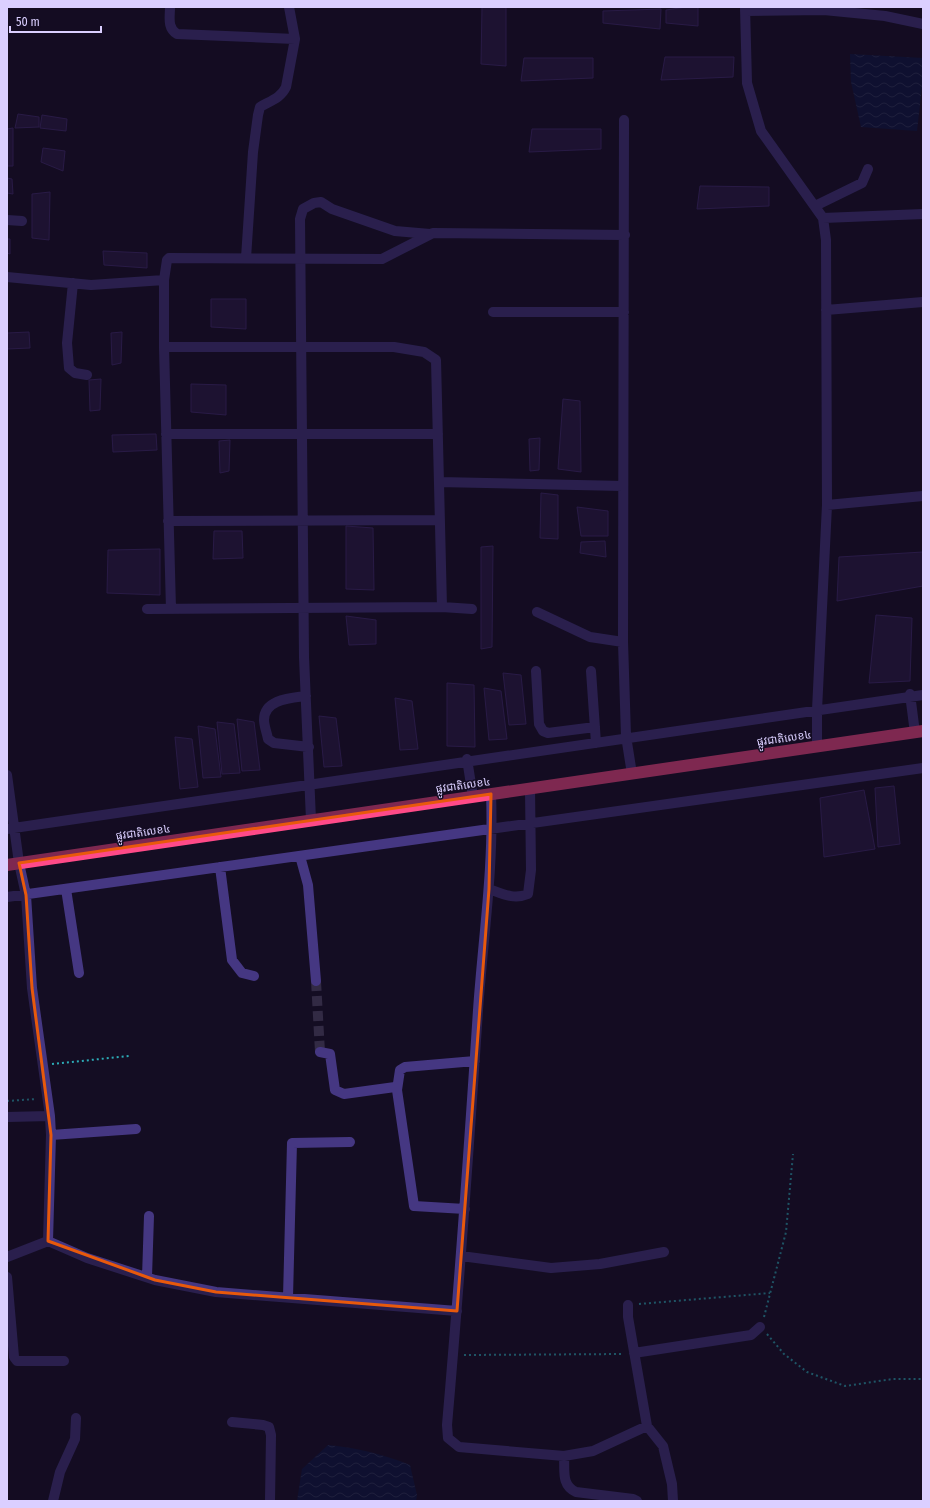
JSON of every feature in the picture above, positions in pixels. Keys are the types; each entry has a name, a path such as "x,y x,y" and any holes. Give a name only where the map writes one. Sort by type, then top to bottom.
{"highway":[{"name":"ផ្លូវជាតិលេខ៤","path":"13,864 919,732"}],"street":[{"path":"170,7 170,25 172,31 177,34 295,39"},
{"path":"246,258 258,115 260,107 284,93 295,39 289,7"},
{"path":"817,747 816,710 827,505 826,240 823,218 762,131 747,83 745,9 824,10 885,16 923,24"},
{"path":"624,120 625,235 623,642 626,738 632,774"},
{"path":"815,206 862,183 868,169"},
{"path":"311,820 311,784 306,696 302,520 300,219 303,209 314,203 321,202 332,209 395,231 430,234 625,235"},
{"path":"823,218 923,214"},
{"path":"7,220 22,220"},
{"path":"170,609 164,347 164,280 166,263 169,258 382,259 430,234"},
{"path":"7,277 91,285 164,280"},
{"path":"73,283 67,356 69,368 75,373 87,375"},
{"path":"826,310 923,302"},
{"path":"493,312 624,312"},
{"path":"164,347 394,347 424,352 436,360 442,607"},
{"path":"166,434 438,434"},
{"path":"440,482 623,486"},
{"path":"827,505 923,496"},
{"path":"168,521 440,520"},
{"path":"148,609 442,607 472,609"},
{"path":"537,612 590,637 623,642"},
{"path":"536,671 539,724 543,731 548,733 594,727"},
{"path":"591,672 596,743"},
{"path":"910,695 919,732"},
{"path":"11,829 467,760 596,743 910,695 923,695"},
{"path":"306,696 281,699 268,708 264,720 268,739 274,744 309,747"},
{"path":"467,760 473,797"},
{"path":"7,897 923,768"},
{"path":"7,775 13,864 26,894 32,988 50,1116 51,1135 48,1241"},
{"path":"489,889 510,897 520,897 528,894 531,870 530,788"},
{"path":"491,794 492,829 489,889 464,1209 462,1256 447,1425 448,1438 459,1447 564,1456 593,1451 647,1426"},
{"path":"300,856 308,886 316,981"},
{"path":"220,867 232,960 242,973 254,976"},
{"path":"66,889 79,973"},
{"path":"320,1052 330,1054 335,1090 344,1094 392,1086 397,1090"},
{"path":"464,1209 414,1206 397,1090 400,1070 405,1067 475,1062"},
{"path":"7,1117 50,1116"},
{"path":"51,1135 136,1129"},
{"path":"288,1297 292,1143 350,1142"},
{"path":"147,1277 149,1216"},
{"path":"7,1257 48,1241 87,1258 147,1277 216,1292 457,1311"},
{"path":"462,1256 551,1268 600,1264 664,1252"},
{"path":"7,1277 14,1357 17,1361 64,1360"},
{"path":"628,1305 628,1317 647,1426 663,1446 672,1484 673,1501"},
{"path":"634,1353 751,1335 760,1327"},
{"path":"53,1501 60,1472 75,1439 76,1418"},
{"path":"232,1422 269,1427 271,1435 270,1501"},
{"path":"564,1456 565,1481 569,1489 576,1492 633,1499 636,1501"}],"path":[{"path":"43,1064 129,1056"},
{"path":"7,1101 48,1098"},
{"path":"793,1154 786,1232 760,1327 776,1343 784,1354 807,1372 844,1386 893,1379 923,1379"},
{"path":"628,1305 770,1293"},
{"path":"453,1355 634,1353"}],"highlighted area":[{"path":"491,794 489,889 457,1311 216,1292 155,1280 48,1241 51,1135 32,988 26,895 19,863"}],"water":[{"path":"850,54 923,58 923,78 917,131 861,127 851,82"},
{"path":"328,1445 370,1452 410,1465 417,1495 416,1501 297,1501 302,1469"}],"building":[{"path":"482,7 506,7 506,66 481,64"},
{"path":"698,7 698,26 666,23 666,10"},
{"path":"661,9 660,29 603,23 603,11"},
{"path":"665,57 734,57 733,77 661,80"},
{"path":"524,58 593,58 593,78 521,81"},
{"path":"18,114 39,117 39,127 15,128"},
{"path":"42,115 67,119 66,131 40,128"},
{"path":"13,128 13,166 7,166 7,129"},
{"path":"532,129 601,129 601,149 529,152"},
{"path":"43,148 65,151 63,171 41,162"},
{"path":"7,178 12,179 13,194 7,193"},
{"path":"700,186 769,187 769,206 697,209"},
{"path":"50,192 49,240 32,238 32,194"},
{"path":"7,239 10,239 10,254 7,253"},
{"path":"103,251 147,253 147,268 104,265"},
{"path":"211,299 246,299 246,329 211,327"},
{"path":"29,332 30,348 7,349 7,333"},
{"path":"122,332 121,363 112,365 111,333"},
{"path":"101,379 100,410 90,411 89,380"},
{"path":"191,384 226,385 226,415 191,412"},
{"path":"563,399 580,401 581,472 558,469"},
{"path":"156,434 157,450 113,452 112,435"},
{"path":"540,438 539,470 530,471 529,439"},
{"path":"230,440 229,471 220,473 219,441"},
{"path":"541,493 558,495 558,539 540,538"},
{"path":"577,507 608,511 608,536 581,536"},
{"path":"346,526 373,528 374,590 346,589"},
{"path":"214,531 242,531 243,558 213,559"},
{"path":"605,541 606,557 580,553 581,542"},
{"path":"493,546 492,647 481,649 481,547"},
{"path":"160,549 160,595 107,593 108,550"},
{"path":"923,552 923,586 837,601 839,557"},
{"path":"876,615 912,618 910,681 869,683"},
{"path":"346,616 376,620 376,644 349,645"},
{"path":"503,673 521,675 526,724 509,725"},
{"path":"447,683 474,685 475,747 447,746"},
{"path":"484,688 501,691 507,739 489,740"},
{"path":"395,698 412,701 418,749 400,750"},
{"path":"319,716 336,718 342,766 324,767"},
{"path":"237,719 254,722 260,770 242,771"},
{"path":"217,722 234,724 240,773 222,774"},
{"path":"198,726 215,729 221,777 203,778"},
{"path":"175,737 192,739 198,787 180,789"},
{"path":"894,786 900,844 878,847 875,788"},
{"path":"864,790 875,849 824,857 820,798"}],"tunnel":[{"path":"316,981 320,1052"}]}
